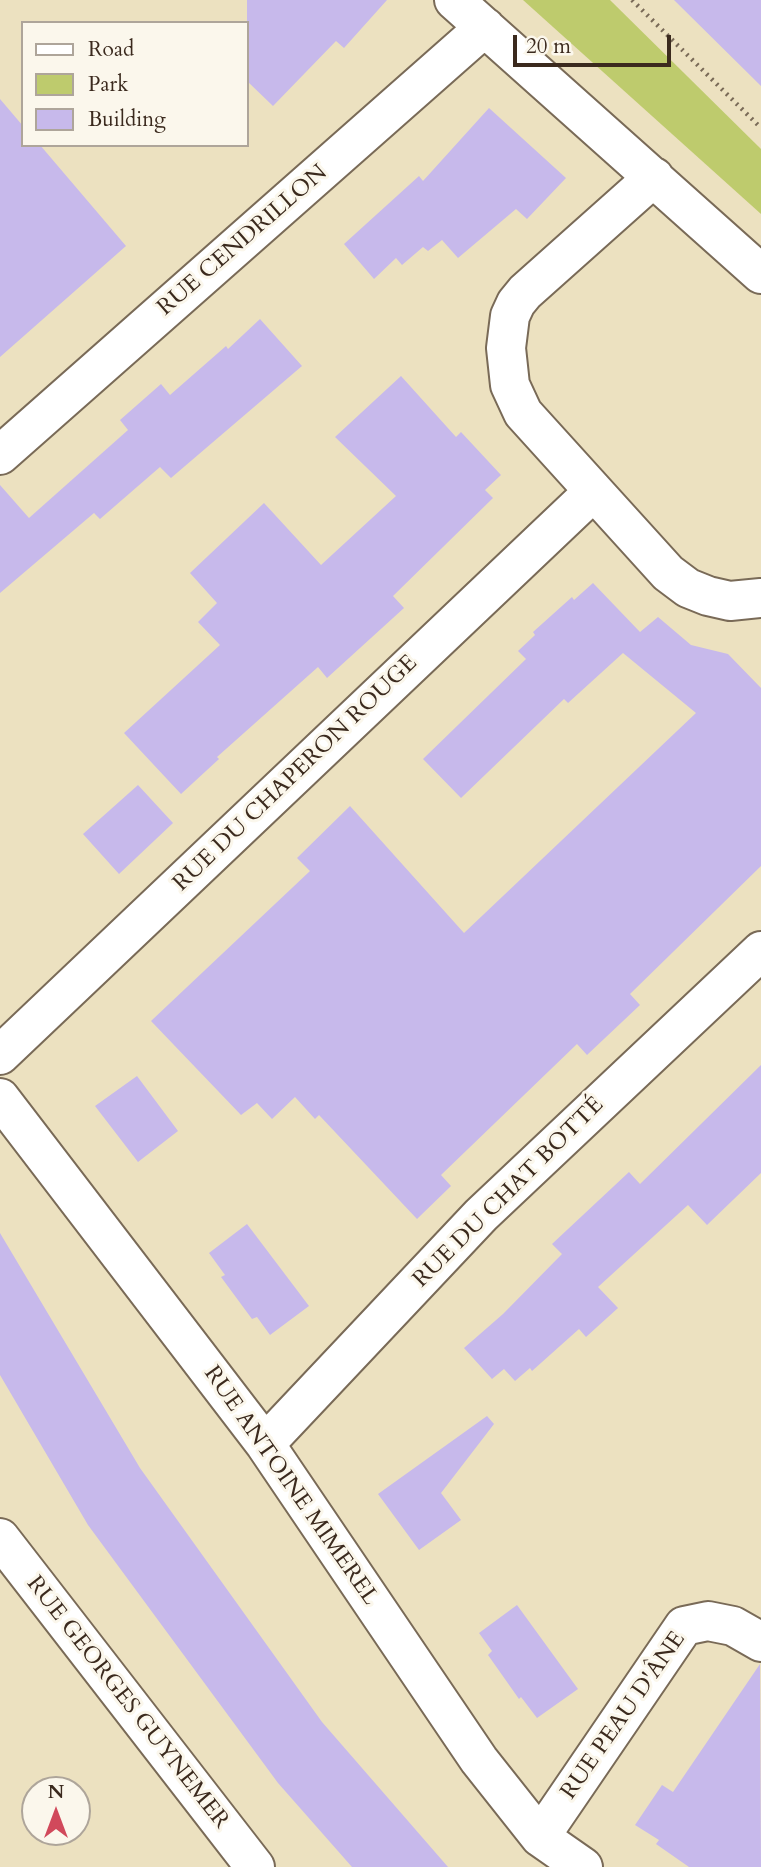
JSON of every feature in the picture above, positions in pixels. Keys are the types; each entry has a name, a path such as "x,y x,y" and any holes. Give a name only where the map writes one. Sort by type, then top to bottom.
{"street":[{"path":"454,0 761,274"},
{"name":"RUE CENDRILLON","path":"0,455 485,27"},
{"path":"654,177 516,303 509,324 506,348 510,386 523,413 668,573 688,588 730,601 761,598"},
{"name":"RUE DU CHAPERON ROUGE","path":"0,1055 593,492"},
{"name":"RUE DU CHAT BOTTÉ","path":"265,1444 481,1215 761,951"},
{"name":"RUE ANTOINE MIMEREL","path":"0,1098 265,1444 479,1760 540,1837 583,1867"},
{"name":"RUE GEORGES GUYNEMER","path":"0,1538 255,1867"},
{"name":"RUE PEAU D'ÂNE","path":"540,1837 684,1626 708,1621 733,1626 761,1642"}],"path":[{"path":"632,0 761,128"}],"green space":[{"path":"523,0 610,0 761,149 761,214"}],"building":[{"path":"247,0 387,0 344,48 336,41 273,106 248,82"},
{"path":"674,0 761,0 761,86"},
{"path":"0,99 21,124 21,147 42,147 126,246 0,357"},
{"path":"489,108 566,178 527,219 516,209 458,258 442,240 428,251 423,247 402,265 396,258 374,279 344,244 419,176 423,181"},
{"path":"260,319 302,366 171,478 160,467 100,519 94,513 0,593 0,485 29,518 128,430 120,420 161,384 170,395 226,346 228,349"},
{"path":"401,376 456,437 461,432 501,475 485,490 493,498 393,596 404,608 327,678 318,667 217,757 219,759 181,794 124,733 220,645 198,622 217,603 190,573 264,503 321,565 396,496 335,437"},
{"path":"593,583 640,632 658,617 691,645 728,654 761,688 761,866 630,994 640,1005 587,1055 577,1044 441,1175 451,1186 417,1219 319,1115 315,1119 295,1097 272,1119 257,1103 241,1115 151,1021 310,871 297,858 350,806 464,933 696,713 623,653 568,703 564,699 461,798 423,759 526,659 518,651 535,635 533,632 572,597 574,600"},
{"path":"138,785 173,823 119,874 83,834"},
{"path":"761,1065 761,1173 707,1225 688,1205 598,1287 618,1308 586,1337 579,1329 532,1371 530,1368 515,1381 504,1369 492,1379 464,1348 503,1314 562,1254 552,1244 629,1172 640,1184"},
{"path":"137,1076 178,1131 138,1162 95,1106"},
{"path":"247,1224 309,1306 270,1335 257,1317 252,1319 221,1277 225,1275 209,1253"},
{"path":"0,1233 140,1468 322,1722 448,1867 352,1867 278,1783 88,1525 0,1375"},
{"path":"487,1416 494,1424 441,1493 461,1520 419,1550 378,1494"},
{"path":"517,1605 578,1689 537,1718 521,1697 519,1699 488,1655 492,1651 479,1633"},
{"path":"760,1664 761,1867 689,1867 656,1844 659,1840 635,1825 662,1785 673,1792"}]}
